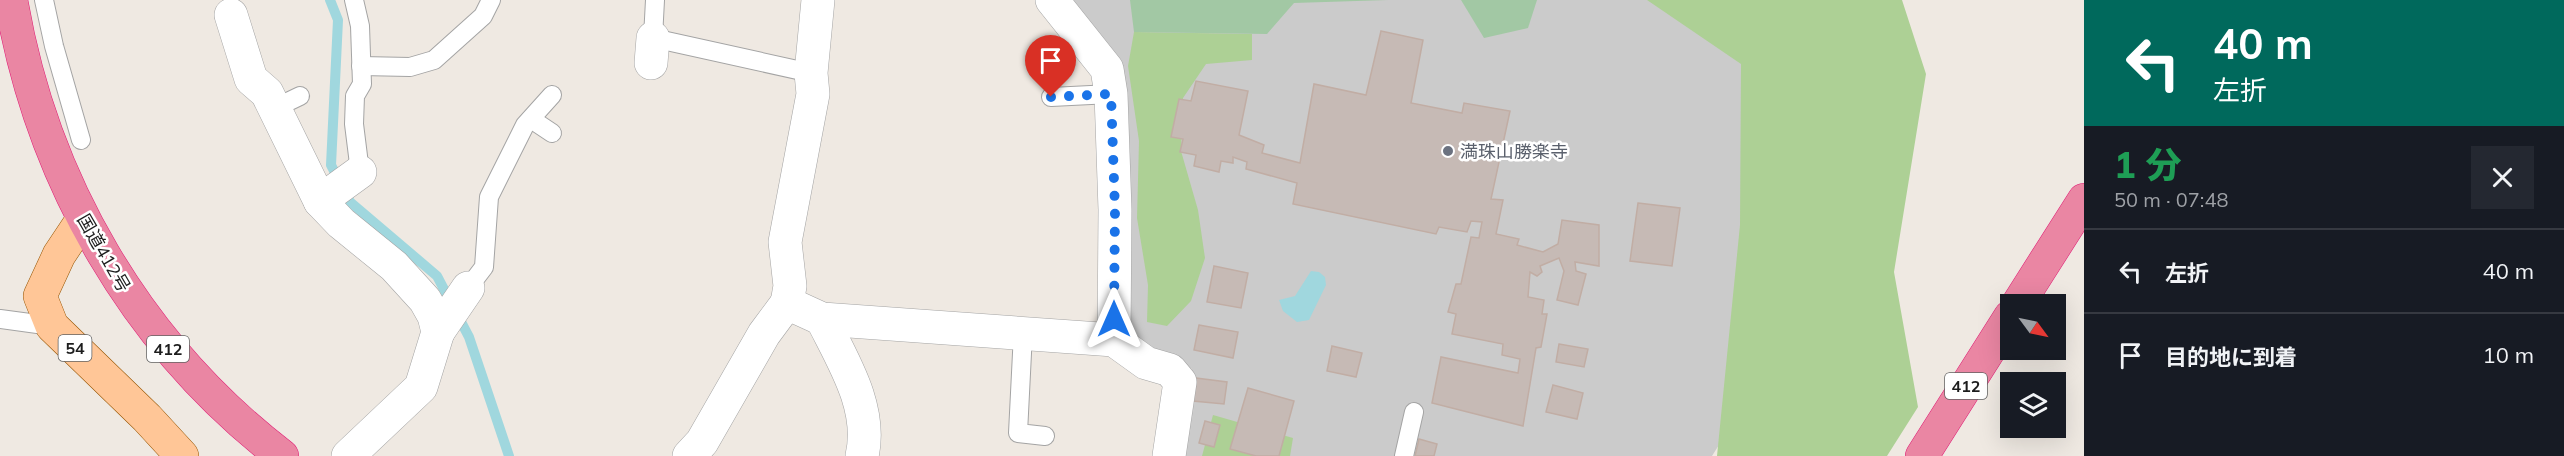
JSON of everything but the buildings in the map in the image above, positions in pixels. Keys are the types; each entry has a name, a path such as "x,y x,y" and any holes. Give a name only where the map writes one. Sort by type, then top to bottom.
{"highway":[{"name":"国道412号","path":"11,0 19,48 48,140 83,219 117,280 169,350 248,430 282,456"},
{"path":"2024,294 2084,200"},
{"name":"412","path":"1922,456 2000,333"}],"main road":[{"name":"54","path":"83,219 59,255 40,296 52,326 147,418 182,456"}],"street":[{"path":"689,456 702,442 764,334 787,303 790,286 785,242 813,94 811,73 818,0"},
{"path":"1052,0 1107,69 1111,94 1115,210 1114,340"},
{"path":"231,15 251,79 267,93 287,102 322,200 341,223 394,266 417,292 434,316 439,329"},
{"path":"322,200 360,172"},
{"path":"348,456 421,387 439,329 468,288"},
{"path":"787,303 822,319 1114,340 1146,363 1170,370 1180,382 1169,456"},
{"path":"822,319 853,379 862,414 865,442 862,456"}],"lane":[{"path":"44,0 54,46 81,140"},
{"path":"354,0 360,27 362,84 355,96 354,124 360,172"},
{"path":"361,66 410,67 434,60 483,16 491,0"},
{"path":"655,0 652,50 811,73"},
{"path":"1051,97 1111,94"},
{"path":"468,288 484,267 489,197 525,125 552,95"},
{"path":"531,118 552,133"},
{"path":"0,318 52,326"},
{"path":"1023,333 1018,433 1045,436"},
{"path":"1404,456 1414,412"}],"shaded area":[{"name":"満珠山勝楽寺","path":"1060,0 1677,0 1776,68 1751,394 1712,456 1179,456 1192,369 1125,338 1117,71"}],"green space":[{"path":"1130,0 1388,0 1294,3 1267,34 1134,32"},
{"path":"1461,0 1537,0 1528,28 1484,38"},
{"path":"1647,0 1902,0 1926,74 1894,272 1918,407 1887,456 1717,456 1740,225 1741,64"},
{"path":"1134,32 1252,34 1252,60 1206,64 1183,98 1181,151 1198,210 1205,258 1191,301 1167,326 1147,322 1148,285 1137,218 1139,141 1128,66"},
{"path":"1213,415 1293,438 1290,456 1202,456"}],"water":[{"path":"1311,271 1319,272 1325,277 1326,285 1309,320 1297,322 1283,311 1279,300 1295,296"}],"waterway":[{"path":"330,0 338,20 331,165 350,202 437,276 469,337 509,456"}],"place":[{"name":"満珠山勝楽寺","path":"1448,151"}],"route":[{"path":"1051,97 1111,94 1115,210 1114,319"}]}
